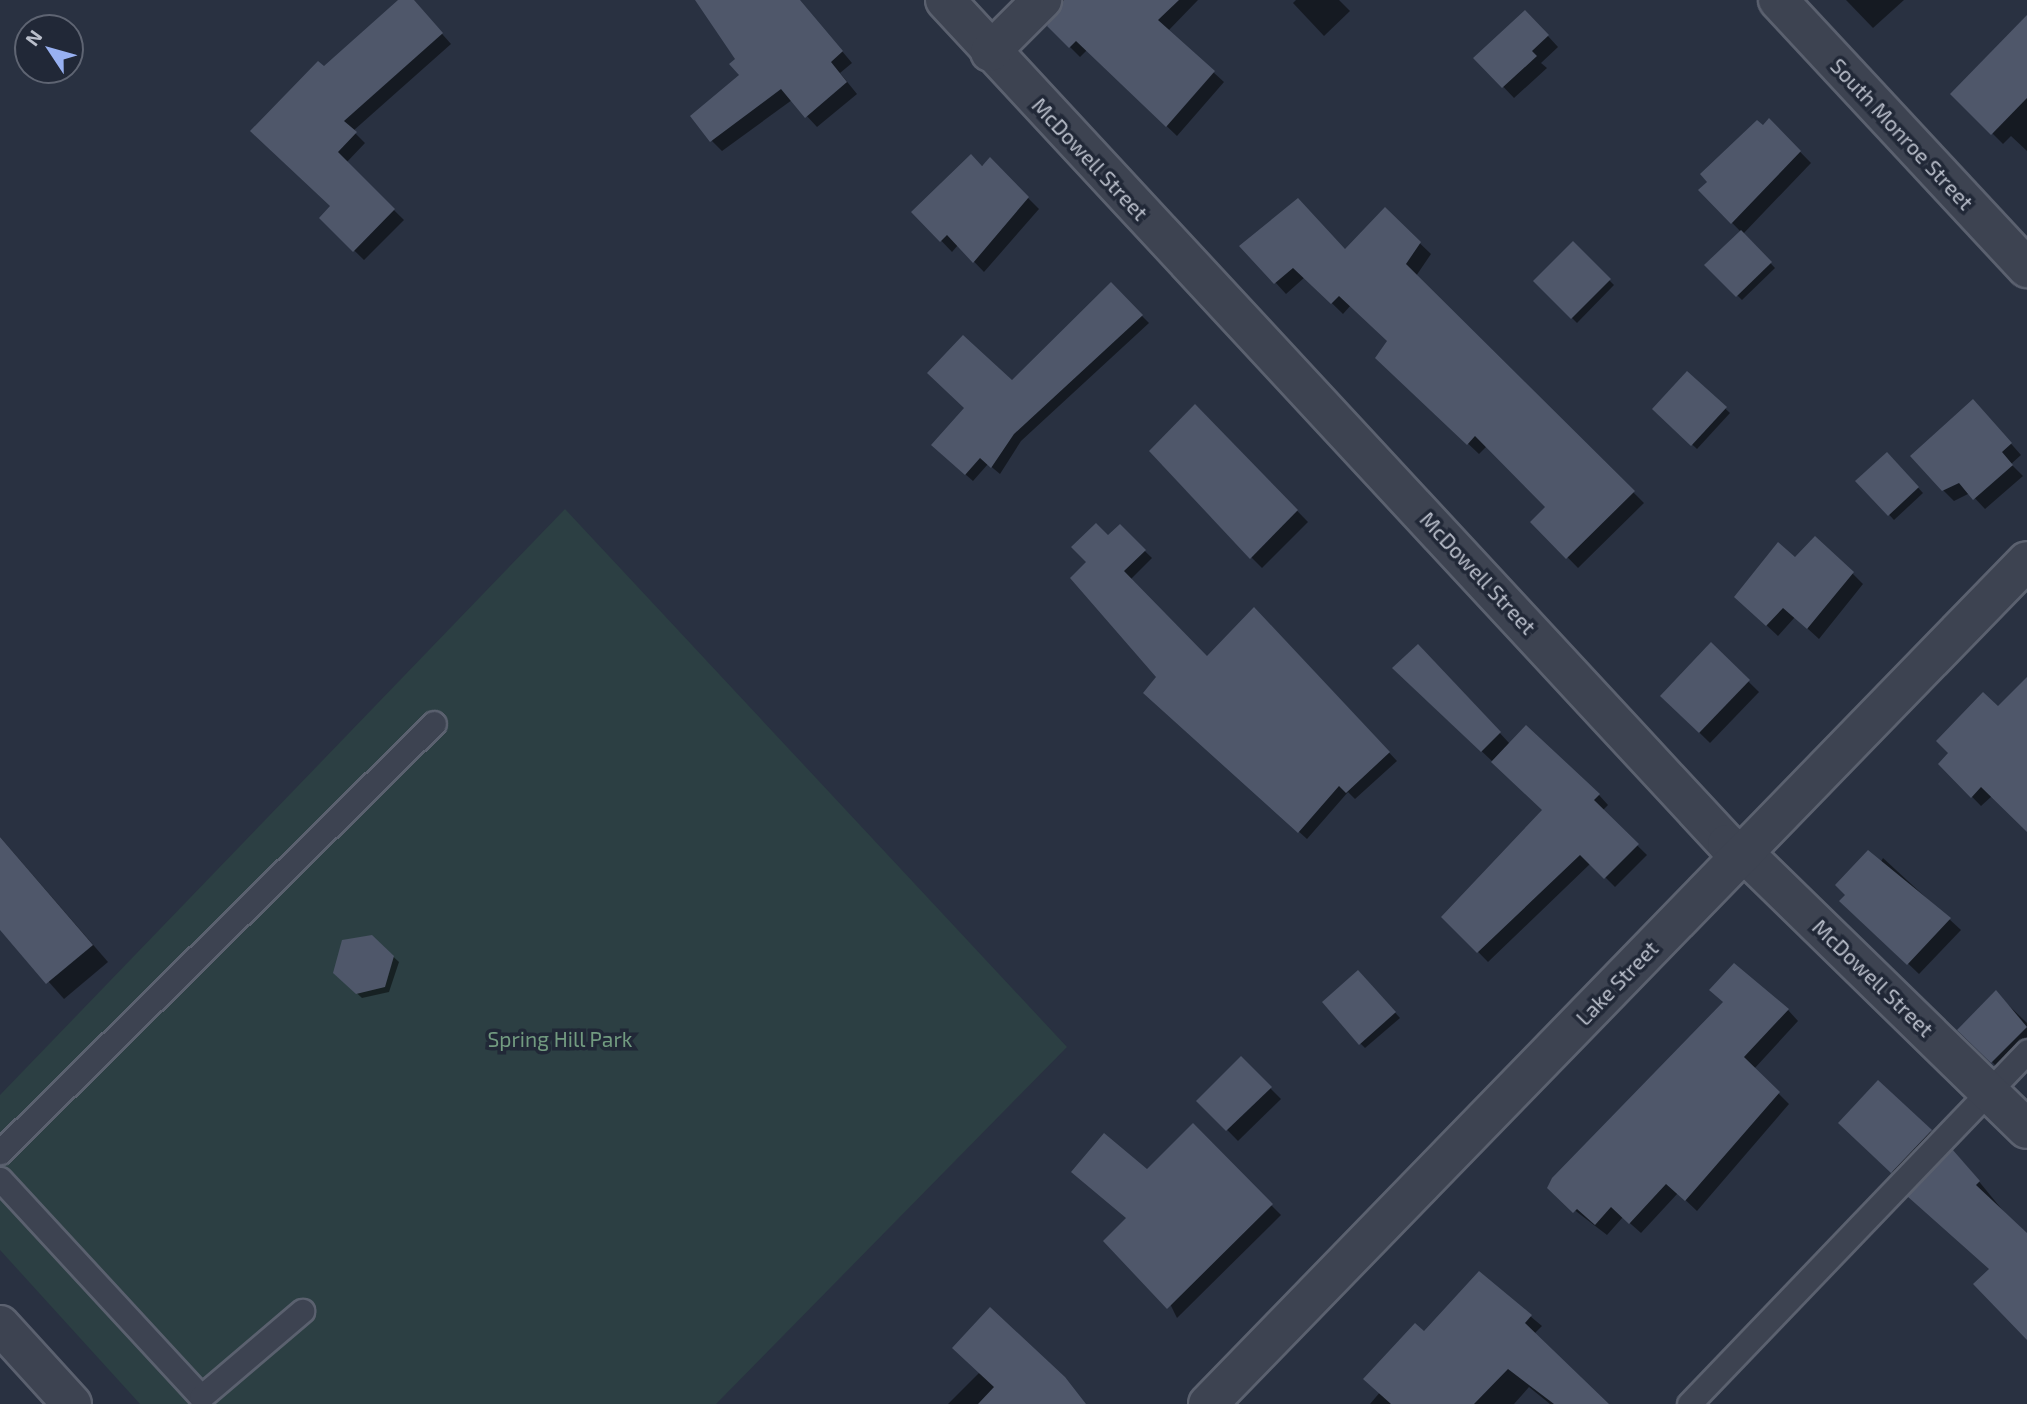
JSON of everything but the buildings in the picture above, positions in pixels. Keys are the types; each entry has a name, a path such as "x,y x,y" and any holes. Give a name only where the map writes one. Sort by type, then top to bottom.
{"street":[{"name":"McDowell Street","path":"945,0 990,52 1727,844 1744,853 2027,1129"},
{"path":"990,52 1042,0"},
{"name":"South Monroe Street","path":"1778,0 2027,268"},
{"name":"Lake Street","path":"1208,1404 2027,561"},
{"path":"0,1325 72,1404"}],"lane":[{"path":"0,1152 434,723"},
{"path":"1689,1404 2027,1051"},
{"path":"0,1179 201,1401 302,1311"}],"green space":[{"name":"Spring Hill Park","path":"565,509 1067,1047 716,1404 140,1404 0,1250 0,1095"}]}
